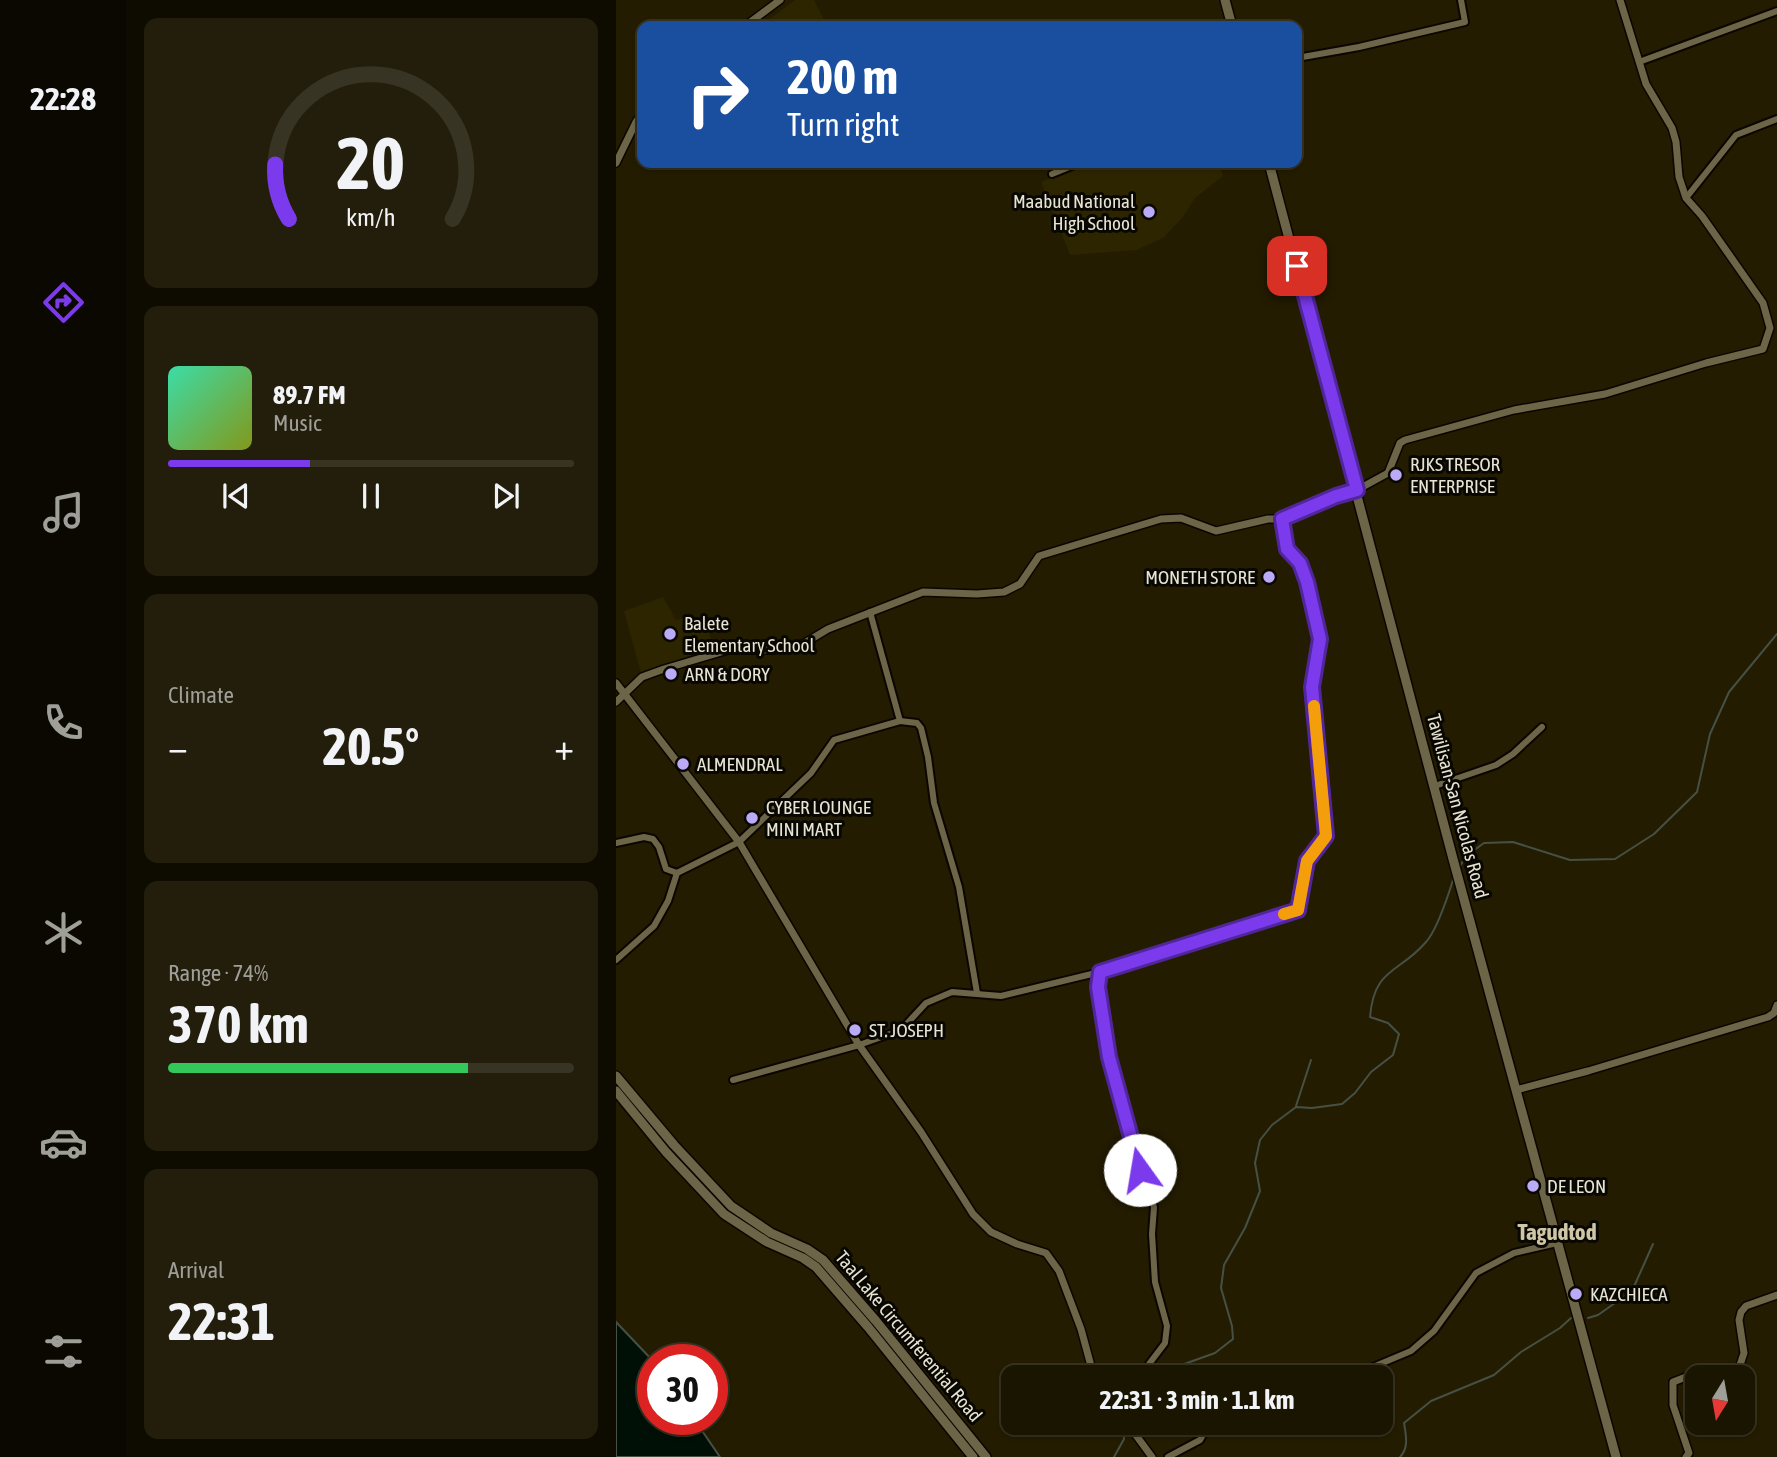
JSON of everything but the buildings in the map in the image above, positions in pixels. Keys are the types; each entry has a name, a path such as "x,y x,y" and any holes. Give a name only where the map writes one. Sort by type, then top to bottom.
{"main road":[{"path":"1225,0 1231,21"},
{"name":"Tawilisan-San Nicolas Road","path":"1270,168 1453,859 1616,1457"},
{"name":"Taal Lake Circumferential Road","path":"616,1076 674,1145 731,1206 771,1233 807,1249 823,1260 986,1457"},
{"name":"Taal Lake Circumferential Road","path":"616,1091 666,1152 724,1214 767,1242 803,1258 816,1267 973,1457"}],"street":[{"path":"752,21 780,0"},
{"path":"1302,57 1465,23 1461,0"},
{"path":"616,702 642,677 728,650 773,650 803,644 828,629 923,592 1004,593 1020,584 1040,556 1161,519 1181,518 1216,530 1268,519 1282,519 1357,490 1388,473 1400,443 1405,440 1514,410 1605,394 1763,349 1770,328 1763,303 1702,216 1686,198 1679,177 1672,128 1646,84 1620,0"},
{"path":"1639,62 1777,11"},
{"path":"616,163 637,120"},
{"path":"1686,198 1735,135 1777,120"},
{"path":"1052,174 1067,168"},
{"path":"733,1080 859,1045 901,1030 926,1003 952,992 1001,996 1100,972 1298,910 1307,861 1326,836 1312,687 1320,639 1307,582 1300,563 1287,549 1282,519"},
{"path":"870,612 900,722"},
{"path":"616,683 739,842 859,1045 921,1132 974,1214 991,1232 1046,1253 1059,1271 1081,1329 1091,1365"},
{"path":"616,960 654,926 668,901 677,873 739,842 811,773 834,740 900,722 917,723 921,728 928,757 934,803 959,887 978,993"},
{"path":"1435,786 1496,765 1513,754 1542,727"},
{"path":"616,843 644,837 653,839 659,847 666,869 677,873"},
{"path":"1100,972 1098,987 1109,1057 1140,1170 1154,1208 1152,1234 1155,1282 1167,1326 1165,1343 1149,1365"},
{"path":"1516,1090 1768,1017 1777,1005"},
{"path":"1378,1365 1411,1351 1434,1331 1476,1273 1514,1253 1557,1243"},
{"path":"1686,1457 1689,1453 1673,1405 1673,1382 1686,1377 1739,1368 1744,1353 1739,1320 1741,1312 1746,1306 1777,1295"},
{"path":"1136,1435 1152,1457"},
{"path":"1168,1457 1200,1440 1203,1435"}],"shaded area":[{"path":"795,0 814,0 824,21 767,21"},
{"name":"Maabud National High School","path":"1073,168 1221,168 1223,176 1195,198 1183,217 1163,238 1137,250 1070,255 1041,182"},
{"name":"Balete Elementary School","path":"663,597 676,620 690,616 707,620 712,648 641,673 624,611"},
{"path":"616,1322 637,1344 637,1435 705,1435 720,1457 616,1457"}],"waterway":[{"path":"1460,866 1466,856 1484,843 1513,842 1570,860 1615,859 1654,834 1697,792 1710,734 1729,692 1777,634"},
{"path":"1181,1365 1215,1353 1233,1339 1221,1288 1224,1265 1245,1228 1260,1191 1255,1163 1260,1140 1272,1125 1296,1107 1342,1104 1355,1093 1371,1072 1393,1055 1399,1034 1388,1023 1370,1017 1372,1001 1383,979 1416,952 1430,936 1454,877"},
{"path":"1296,1106 1311,1060"},
{"path":"1588,1318 1598,1315 1632,1291 1653,1244"},
{"path":"1400,1457 1406,1445 1404,1423 1431,1401 1494,1375 1521,1352 1571,1318"},
{"path":"1114,1457 1124,1435"}],"slow traffic":[{"path":"1284,914 1298,910 1307,861 1326,836 1314,706"}],"place":[{"name":"Maabud National High School","path":"1149,212"},
{"name":"RJKS TRESOR ENTERPRISE","path":"1396,475"},
{"name":"MONETH STORE","path":"1269,577"},
{"name":"Balete Elementary School","path":"670,634"},
{"name":"ARN & DORY","path":"671,674"},
{"name":"ALMENDRAL","path":"683,764"},
{"name":"CYBER LOUNGE MINI MART","path":"752,818"},
{"name":"ST. JOSEPH","path":"855,1030"},
{"name":"DE LEON","path":"1533,1186"},
{"name":"KAZCHIECA","path":"1576,1294"}],"district":[{"name":"Tagudtod","path":"1557,1232"}],"route":[{"path":"1140,1170 1109,1057 1098,987 1100,972 1298,910 1307,861 1326,836 1312,687 1320,639 1307,582 1300,563 1287,549 1282,519 1357,490 1297,266"}]}
